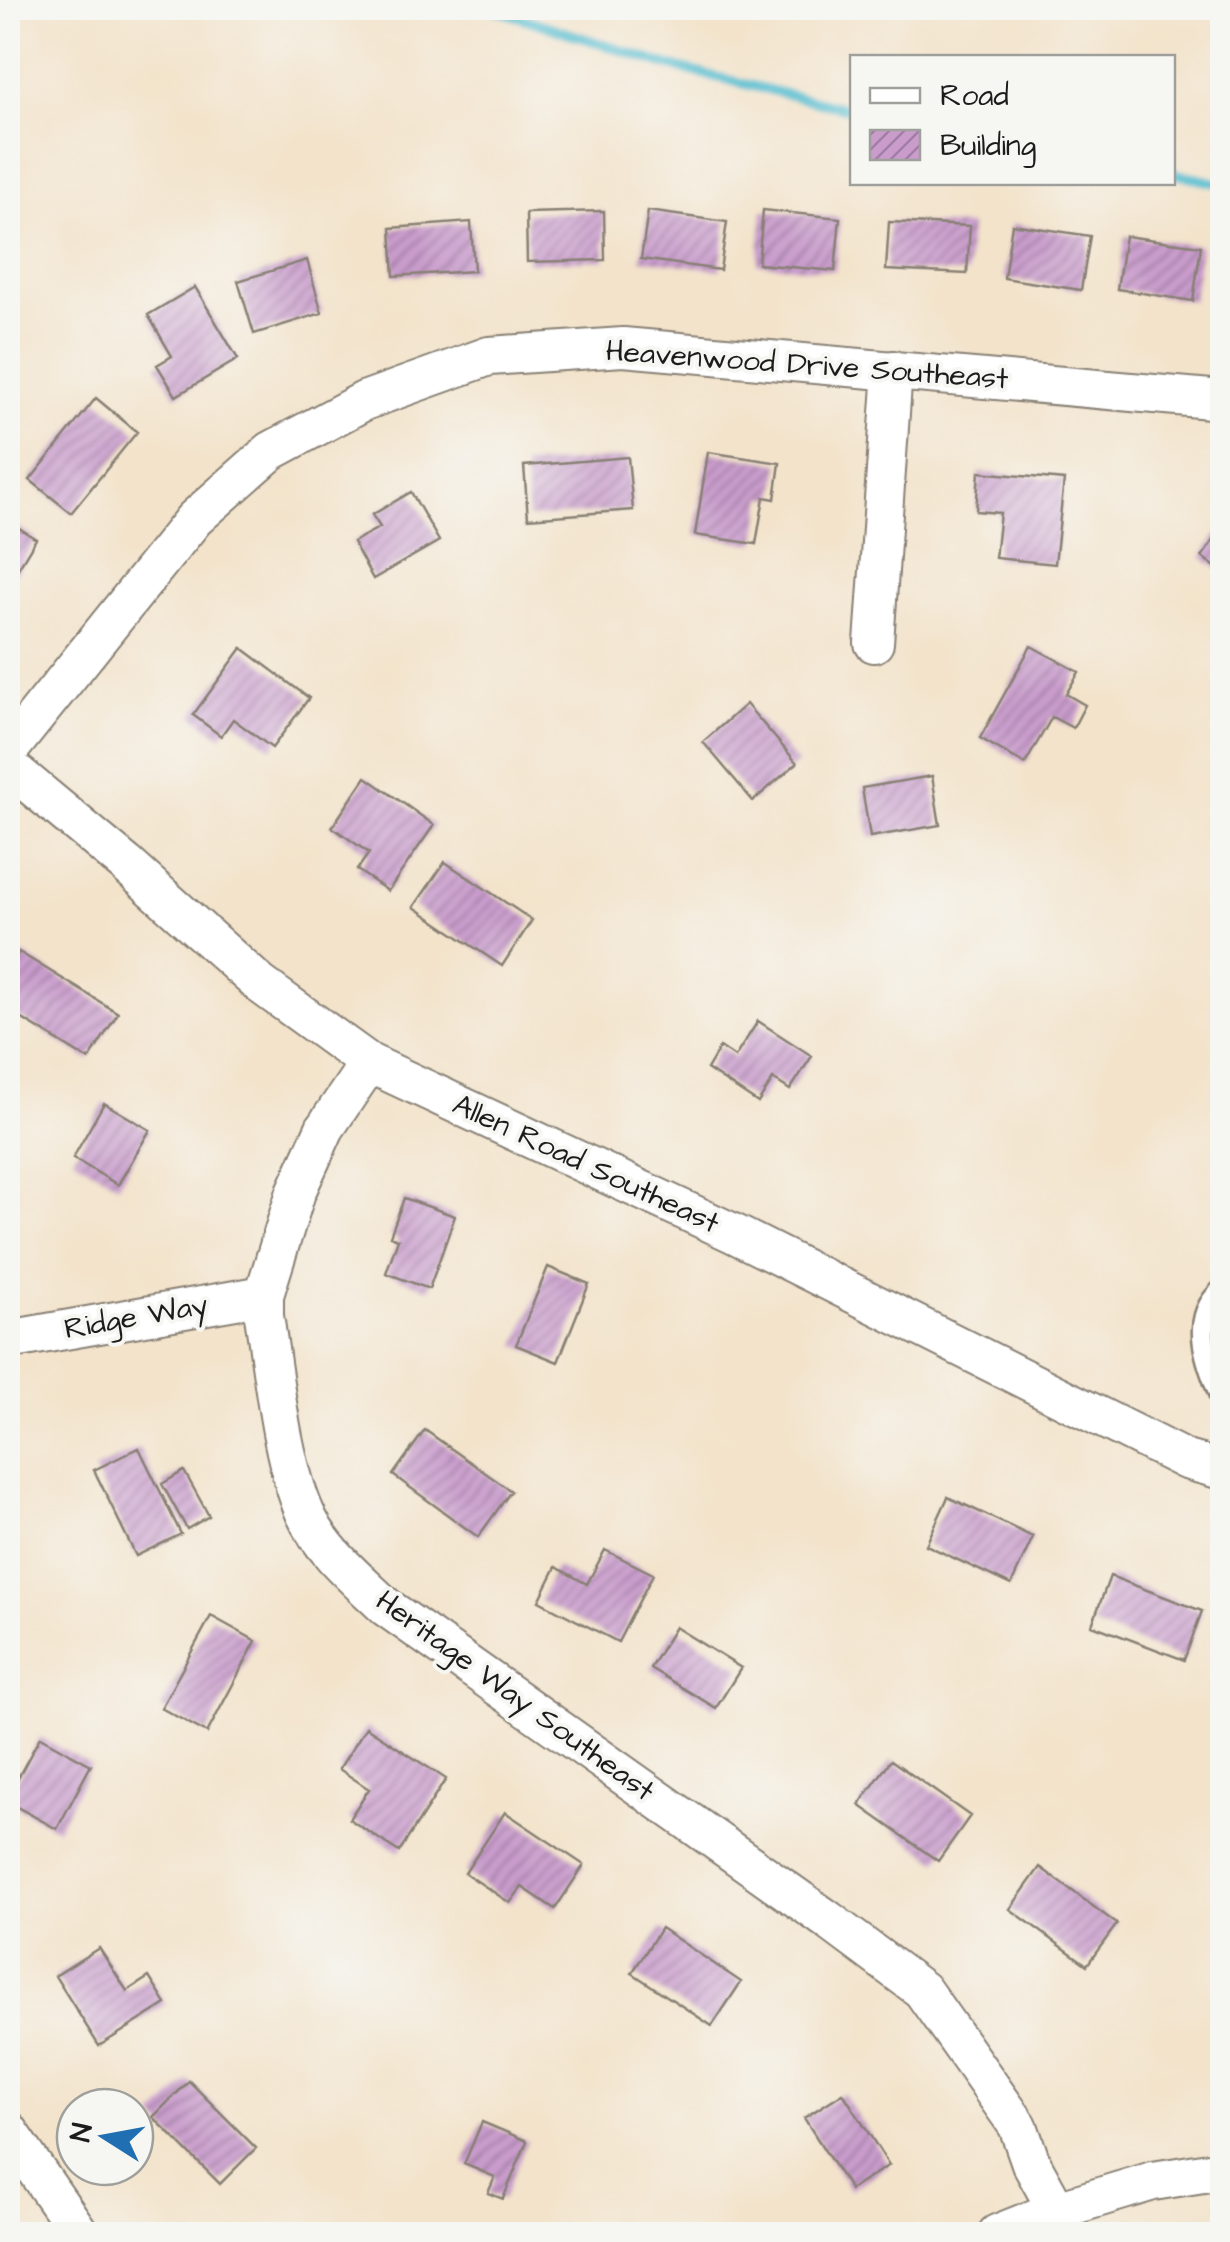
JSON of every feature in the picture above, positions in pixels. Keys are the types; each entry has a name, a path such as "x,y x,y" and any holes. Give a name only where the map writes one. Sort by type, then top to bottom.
{"street":[{"name":"Heavenwood Drive Southeast","path":"8,751 194,519 271,450 364,401 489,356 623,347 1222,400"},
{"path":"874,643 893,370"},
{"name":"Allen Road Southeast","path":"8,766 126,864 260,984 369,1063 733,1232 1186,1460 1222,1470"},
{"name":"Heritage Way Southeast","path":"369,1063 325,1128 296,1192 264,1295 264,1316 291,1462 306,1515 340,1562 399,1617 922,1990 1018,2126 1031,2163 1057,2210"},
{"name":"Ridge Way","path":"8,1340 264,1295"},
{"path":"8,2130 80,2234"},
{"path":"997,2234 1057,2210 1153,2180 1222,2170"}],"lane":[{"path":"1222,1290 1206,1304 1202,1328 1209,1366 1222,1401"},
{"path":"1222,1461 1222,1470"}],"building":[{"path":"763,210 840,218 835,271 758,264"},
{"path":"604,211 605,260 527,262 526,213"},
{"path":"648,211 727,222 720,270 641,259"},
{"path":"471,222 474,271 394,276 391,228"},
{"path":"889,222 970,226 967,274 886,270"},
{"path":"1012,224 1090,236 1081,290 1004,278"},
{"path":"1125,236 1201,246 1193,301 1117,289"},
{"path":"307,260 322,313 254,334 238,281"},
{"path":"195,287 238,359 176,396 157,365 172,356 148,315"},
{"path":"96,398 137,432 71,513 30,480"},
{"path":"708,452 780,463 775,499 764,497 756,544 695,535"},
{"path":"628,457 633,510 528,518 524,466"},
{"path":"979,472 1064,480 1055,564 995,558 1000,513 976,511"},
{"path":"411,492 439,541 373,579 353,542 380,527 372,515"},
{"path":"8,521 36,539 8,585"},
{"path":"1222,527 1222,572 1202,557"},
{"path":"1031,646 1079,672 1066,694 1085,705 1073,728 1052,717 1025,764 980,738"},
{"path":"242,648 309,698 272,748 233,719 221,736 193,715"},
{"path":"746,704 797,763 753,801 703,742"},
{"path":"932,776 940,825 870,837 862,788"},
{"path":"366,777 434,825 388,891 357,870 369,853 332,827"},
{"path":"445,862 532,920 502,966 414,907"},
{"path":"19,952 118,1013 89,1060 8,1010 8,971"},
{"path":"758,1021 812,1056 790,1090 773,1079 758,1103 707,1069 720,1047 735,1057"},
{"path":"104,1103 150,1130 118,1185 73,1158"},
{"path":"404,1198 455,1216 429,1289 386,1273 398,1239 390,1236"},
{"path":"548,1267 589,1284 558,1362 516,1345"},
{"path":"425,1430 511,1491 478,1537 393,1475"},
{"path":"139,1448 181,1534 136,1556 94,1470"},
{"path":"184,1471 209,1516 187,1529 162,1484"},
{"path":"948,1497 1033,1537 1011,1585 926,1545"},
{"path":"605,1550 653,1574 618,1642 539,1601 556,1567 587,1584"},
{"path":"1110,1576 1202,1611 1184,1660 1092,1625"},
{"path":"211,1616 256,1641 207,1733 161,1708"},
{"path":"675,1627 741,1668 716,1708 650,1668"},
{"path":"366,1727 446,1779 399,1852 349,1819 369,1789 339,1769"},
{"path":"40,1737 91,1765 57,1829 8,1802"},
{"path":"891,1760 970,1816 938,1861 859,1805"},
{"path":"505,1812 584,1865 555,1909 522,1887 510,1903 465,1873"},
{"path":"1040,1867 1117,1924 1087,1965 1010,1909"},
{"path":"661,1928 741,1982 712,2026 632,1973"},
{"path":"99,1948 127,1991 149,1977 166,2004 99,2046 55,1976"},
{"path":"189,2081 256,2148 220,2184 155,2115"},
{"path":"843,2093 889,2165 850,2190 804,2118"},
{"path":"482,2122 527,2141 503,2199 488,2193 495,2177 464,2164"}],"waterway":[{"path":"492,8 666,65 850,110"},
{"path":"1175,174 1222,184"}]}
